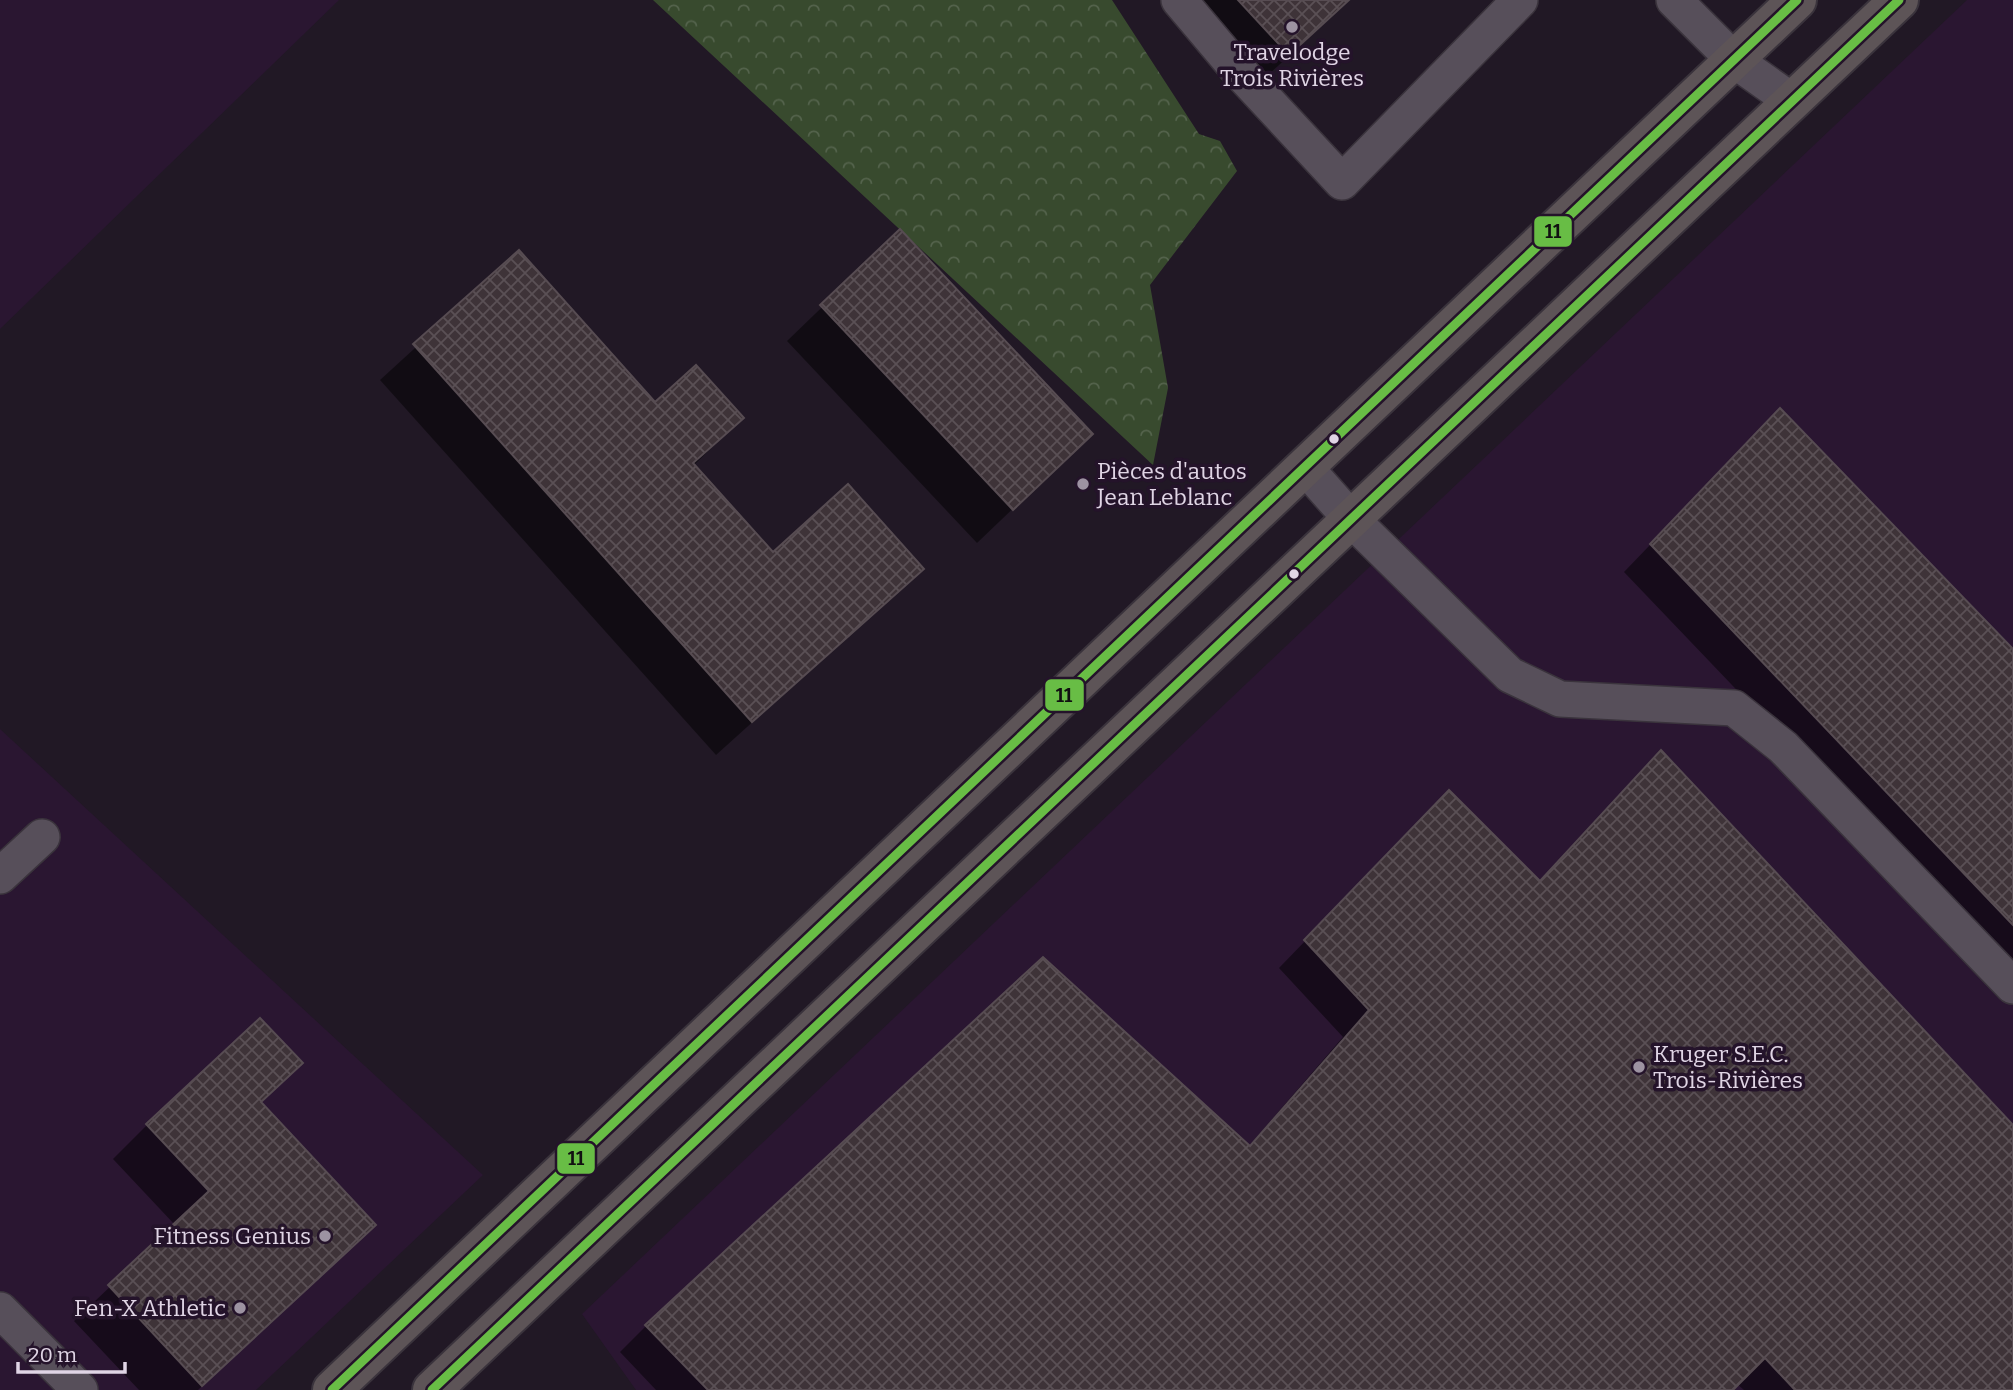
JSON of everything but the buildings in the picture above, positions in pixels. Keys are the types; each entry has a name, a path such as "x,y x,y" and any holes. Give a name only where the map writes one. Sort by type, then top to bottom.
{"main road":[{"path":"332,1390 1797,0"},
{"path":"432,1390 1899,0"}],"street":[{"path":"1179,0 1238,71 1342,182 1520,0"},
{"path":"1674,0 1734,60 1792,102"},
{"path":"1305,467 1351,519 1510,676 1560,699 1734,708 1783,747 2013,986"},
{"path":"0,876 42,837"},
{"path":"0,1310 80,1390"}],"shaded area":[{"path":"0,0 339,0 0,329"},
{"path":"1967,0 2013,0 2013,1390 636,1390 582,1314"},
{"path":"0,729 483,1175 256,1390 0,1390"}],"green space":[{"path":"653,0 1112,0 1199,134 1220,141 1237,171 1150,285 1168,388 1153,465"}],"transit line":[{"name":"11","path":"332,1390 1797,0"},
{"name":"11","path":"432,1390 1899,0"}],"place":[{"name":"Travelodge Trois Rivières","path":"1292,27"},
{"name":"Pièces d'autos Jean Leblanc","path":"1083,484"},
{"name":"Kruger S.E.C. Trois-Rivières","path":"1639,1067"},
{"name":"Fitness Genius","path":"325,1236"},
{"name":"Fen-X Athletic","path":"240,1308"}]}
